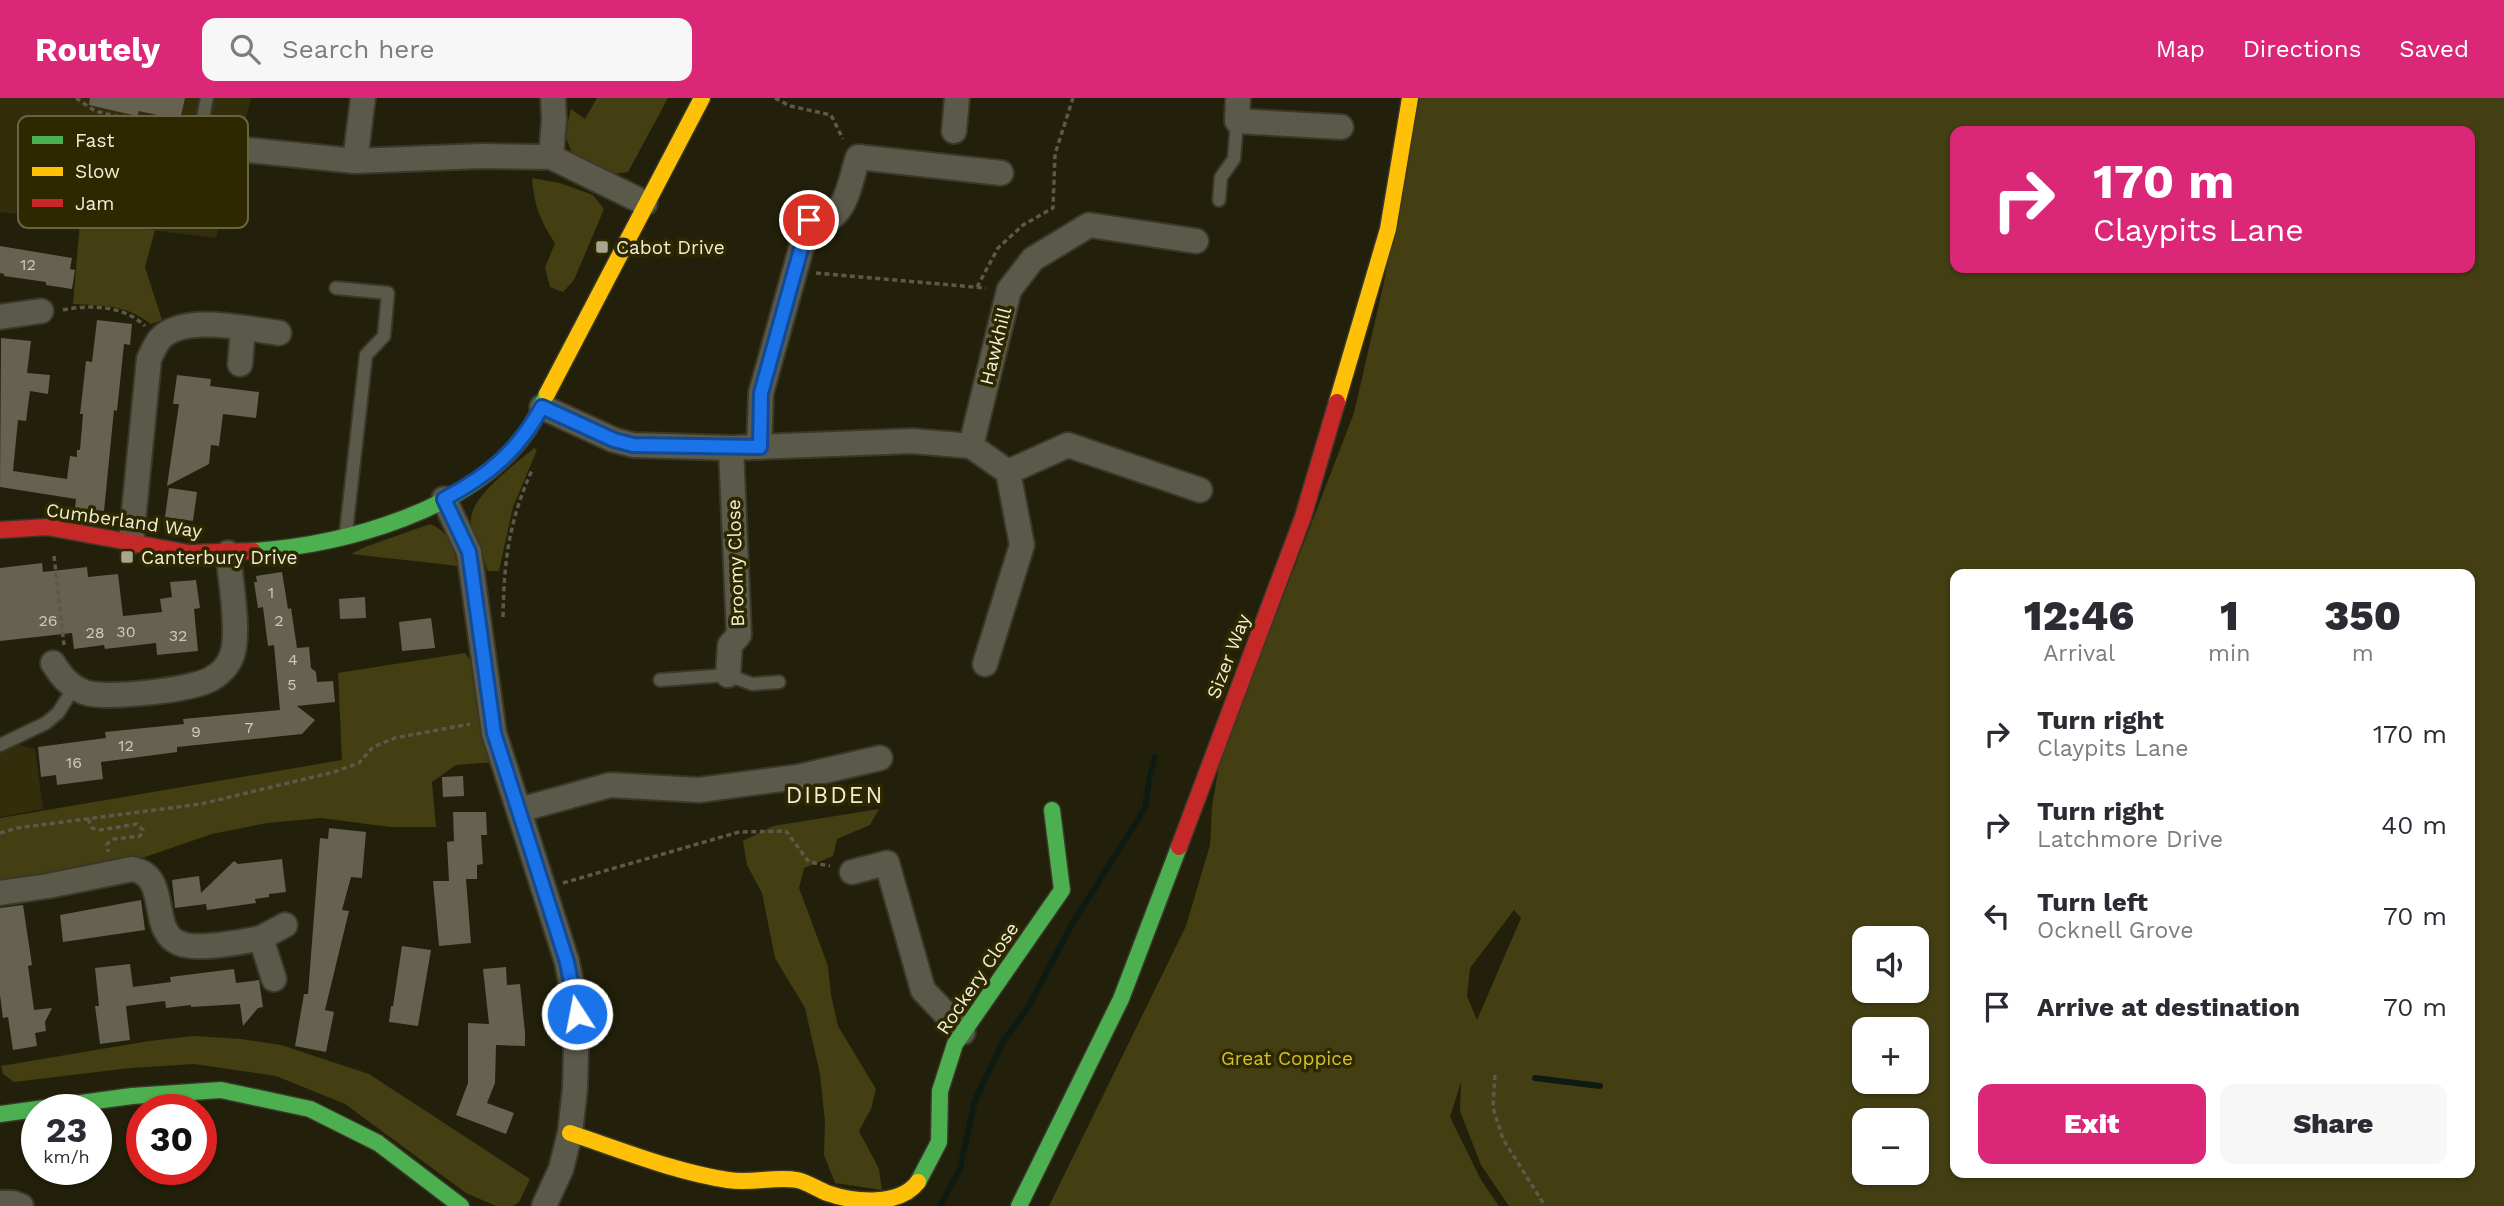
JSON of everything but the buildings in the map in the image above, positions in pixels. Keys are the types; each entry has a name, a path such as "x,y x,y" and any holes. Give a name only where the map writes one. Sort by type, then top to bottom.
{"street":[{"path":"355,161 363,98"},
{"path":"551,157 553,98"},
{"name":"Cumberland Way","path":"0,530 51,527 189,552 268,550 346,535 414,514 477,481 503,460 528,431 702,98"},
{"path":"954,131 957,98"},
{"name":"Sizer Way","path":"1019,1206 1121,999 1303,517 1388,229 1410,98"},
{"path":"1238,109 1341,127"},
{"path":"248,150 355,161 470,156 551,157 645,203"},
{"path":"760,447 761,393 809,220 821,223 833,219 841,208 858,157 1001,173"},
{"name":"Hawkhill","path":"971,446 1009,290 1033,259 1089,225 1196,241"},
{"path":"0,317 41,311"},
{"path":"131,541 149,359 159,340 168,332 184,326 203,324 279,333"},
{"path":"240,364 243,329"},
{"path":"542,407 614,440 633,445 731,448 912,441 971,446 1008,472 1022,545 985,664"},
{"path":"1008,472 1068,445 1200,490"},
{"name":"Broomy Close","path":"728,676 730,645 739,635 731,448"},
{"path":"444,499 469,552 494,733 567,962 577,1014 575,1088 570,1133 561,1169 544,1206"},
{"path":"65,677 84,692 104,696 192,686 218,674 226,667 235,640 228,553"},
{"path":"519,810 610,785 699,790 798,777 880,758"},
{"name":"Rockery Close","path":"570,1133 701,1175 731,1181 798,1180 827,1192 870,1204 894,1202 912,1192 939,1142 940,1091 955,1044 1062,890 1052,810"},
{"path":"852,872 887,863 923,990 963,1032"},
{"path":"0,893 132,869 141,870 149,876 153,884 165,929 180,945 193,946 261,938 285,925"},
{"path":"261,938 274,979"},
{"path":"0,1114 132,1096 221,1090 310,1109 378,1143 461,1206"},
{"path":"0,1203 21,1206"}],"lane":[{"path":"202,116 207,98"},
{"path":"1219,200 1221,177 1234,159 1238,109"},
{"path":"336,288 388,293 384,336 366,355 346,535"},
{"path":"660,680 728,676 752,684 779,682"},
{"path":"0,745 46,723 58,713 65,677"}],"path":[{"path":"76,98 94,111 115,116"},
{"path":"775,98 790,106 831,116 839,133 858,157"},
{"path":"977,287 998,248 1023,225 1052,208 1055,154 1073,98"},
{"path":"795,271 1009,290"},
{"path":"41,311 48,314 74,308 116,309 136,316 159,340"},
{"path":"503,629 504,566 508,540 516,509 536,462"},
{"path":"51,527 65,677"},
{"path":"0,833 16,828 201,804 334,772 359,763 373,747 395,738 492,719"},
{"path":"88,819 92,828 100,830 137,824 143,830 140,836 114,839 107,844 108,851 130,853 132,869"},
{"path":"544,888 739,832 786,831 809,862 852,872"},
{"path":"1496,1075 1493,1108 1503,1139 1545,1206"}],"shaded area":[{"path":"0,98 251,98 246,116 18,116 18,214 0,212"},
{"path":"133,228 218,228 216,238"},
{"path":"0,741 35,749 43,809 0,817"}],"green space":[{"path":"597,98 668,98 628,172 614,174 572,153 565,135 571,109 585,119"},
{"name":"Great Coppice","path":"1418,98 2504,98 2504,1206 1509,1206 1481,1165 1460,1111 1461,1082 1450,1117 1481,1180 1499,1206 1049,1206 1186,926 1210,845 1212,806 1220,760 1354,413 1384,282","holes":["1514,910 1521,918 1477,1020 1467,996 1470,968"]},
{"path":"532,178 560,183 593,195 604,209 574,280 563,292 550,287 545,268 555,243 539,212"},
{"path":"79,228 155,230 145,267 162,320 151,324 123,309 73,304"},
{"path":"534,448 537,450 513,507 499,571 488,571 473,533 473,510 486,490"},
{"path":"430,524 447,536 458,566 351,554 365,547"},
{"path":"465,653 481,675 495,762 456,765 432,782 436,827 390,827 321,818 267,823 212,834 145,857 0,886 0,818 342,760 338,673"},
{"path":"879,809 870,825 837,839 833,856 804,868 799,888 828,966 838,1026 876,1089 871,1109 859,1131 879,1169 882,1190 835,1183 824,1155 825,1122 820,1074 805,1008 775,958 762,893 747,865 743,841 773,826"},
{"path":"193,1036 281,1045 369,1074 530,1179 519,1202 513,1206 496,1206 466,1193 345,1104 276,1076 194,1064 130,1068 14,1082 3,1074 1,1066"}],"waterway":[{"path":"940,1206 960,1169 975,1100 1004,1040 1029,1006 1071,926 1145,808 1155,757"},
{"path":"1535,1078 1600,1086"}],"traffic: fast":[{"path":"253,551 326,541 365,531 440,502 474,483 503,459 530,428 547,394"},
{"path":"918,1182 939,1142 940,1091 955,1044 1062,890 1052,810"},
{"path":"1019,1206 1121,999 1179,847"},
{"path":"0,1114 132,1096 221,1090 310,1109 378,1143 461,1206"}],"traffic: slow":[{"path":"547,394 702,98"},
{"path":"1337,402 1388,229 1410,98"},
{"path":"570,1133 688,1172 737,1181 797,1180 827,1193 851,1199 889,1199 910,1190 918,1182"}],"traffic: jam":[{"path":"1179,847 1303,517 1337,402"},
{"path":"0,530 47,527 189,553 253,551"}],"place":[{"name":"Cabot Drive","path":"602,247"},
{"name":"Canterbury Drive","path":"127,557"}],"district":[{"name":"DIBDEN","path":"835,795"}],"route":[{"path":"577,1014 567,962 494,733 469,552 444,499 477,481 503,460 528,431 542,407 614,440 633,445 760,447 761,393 809,220"}]}
